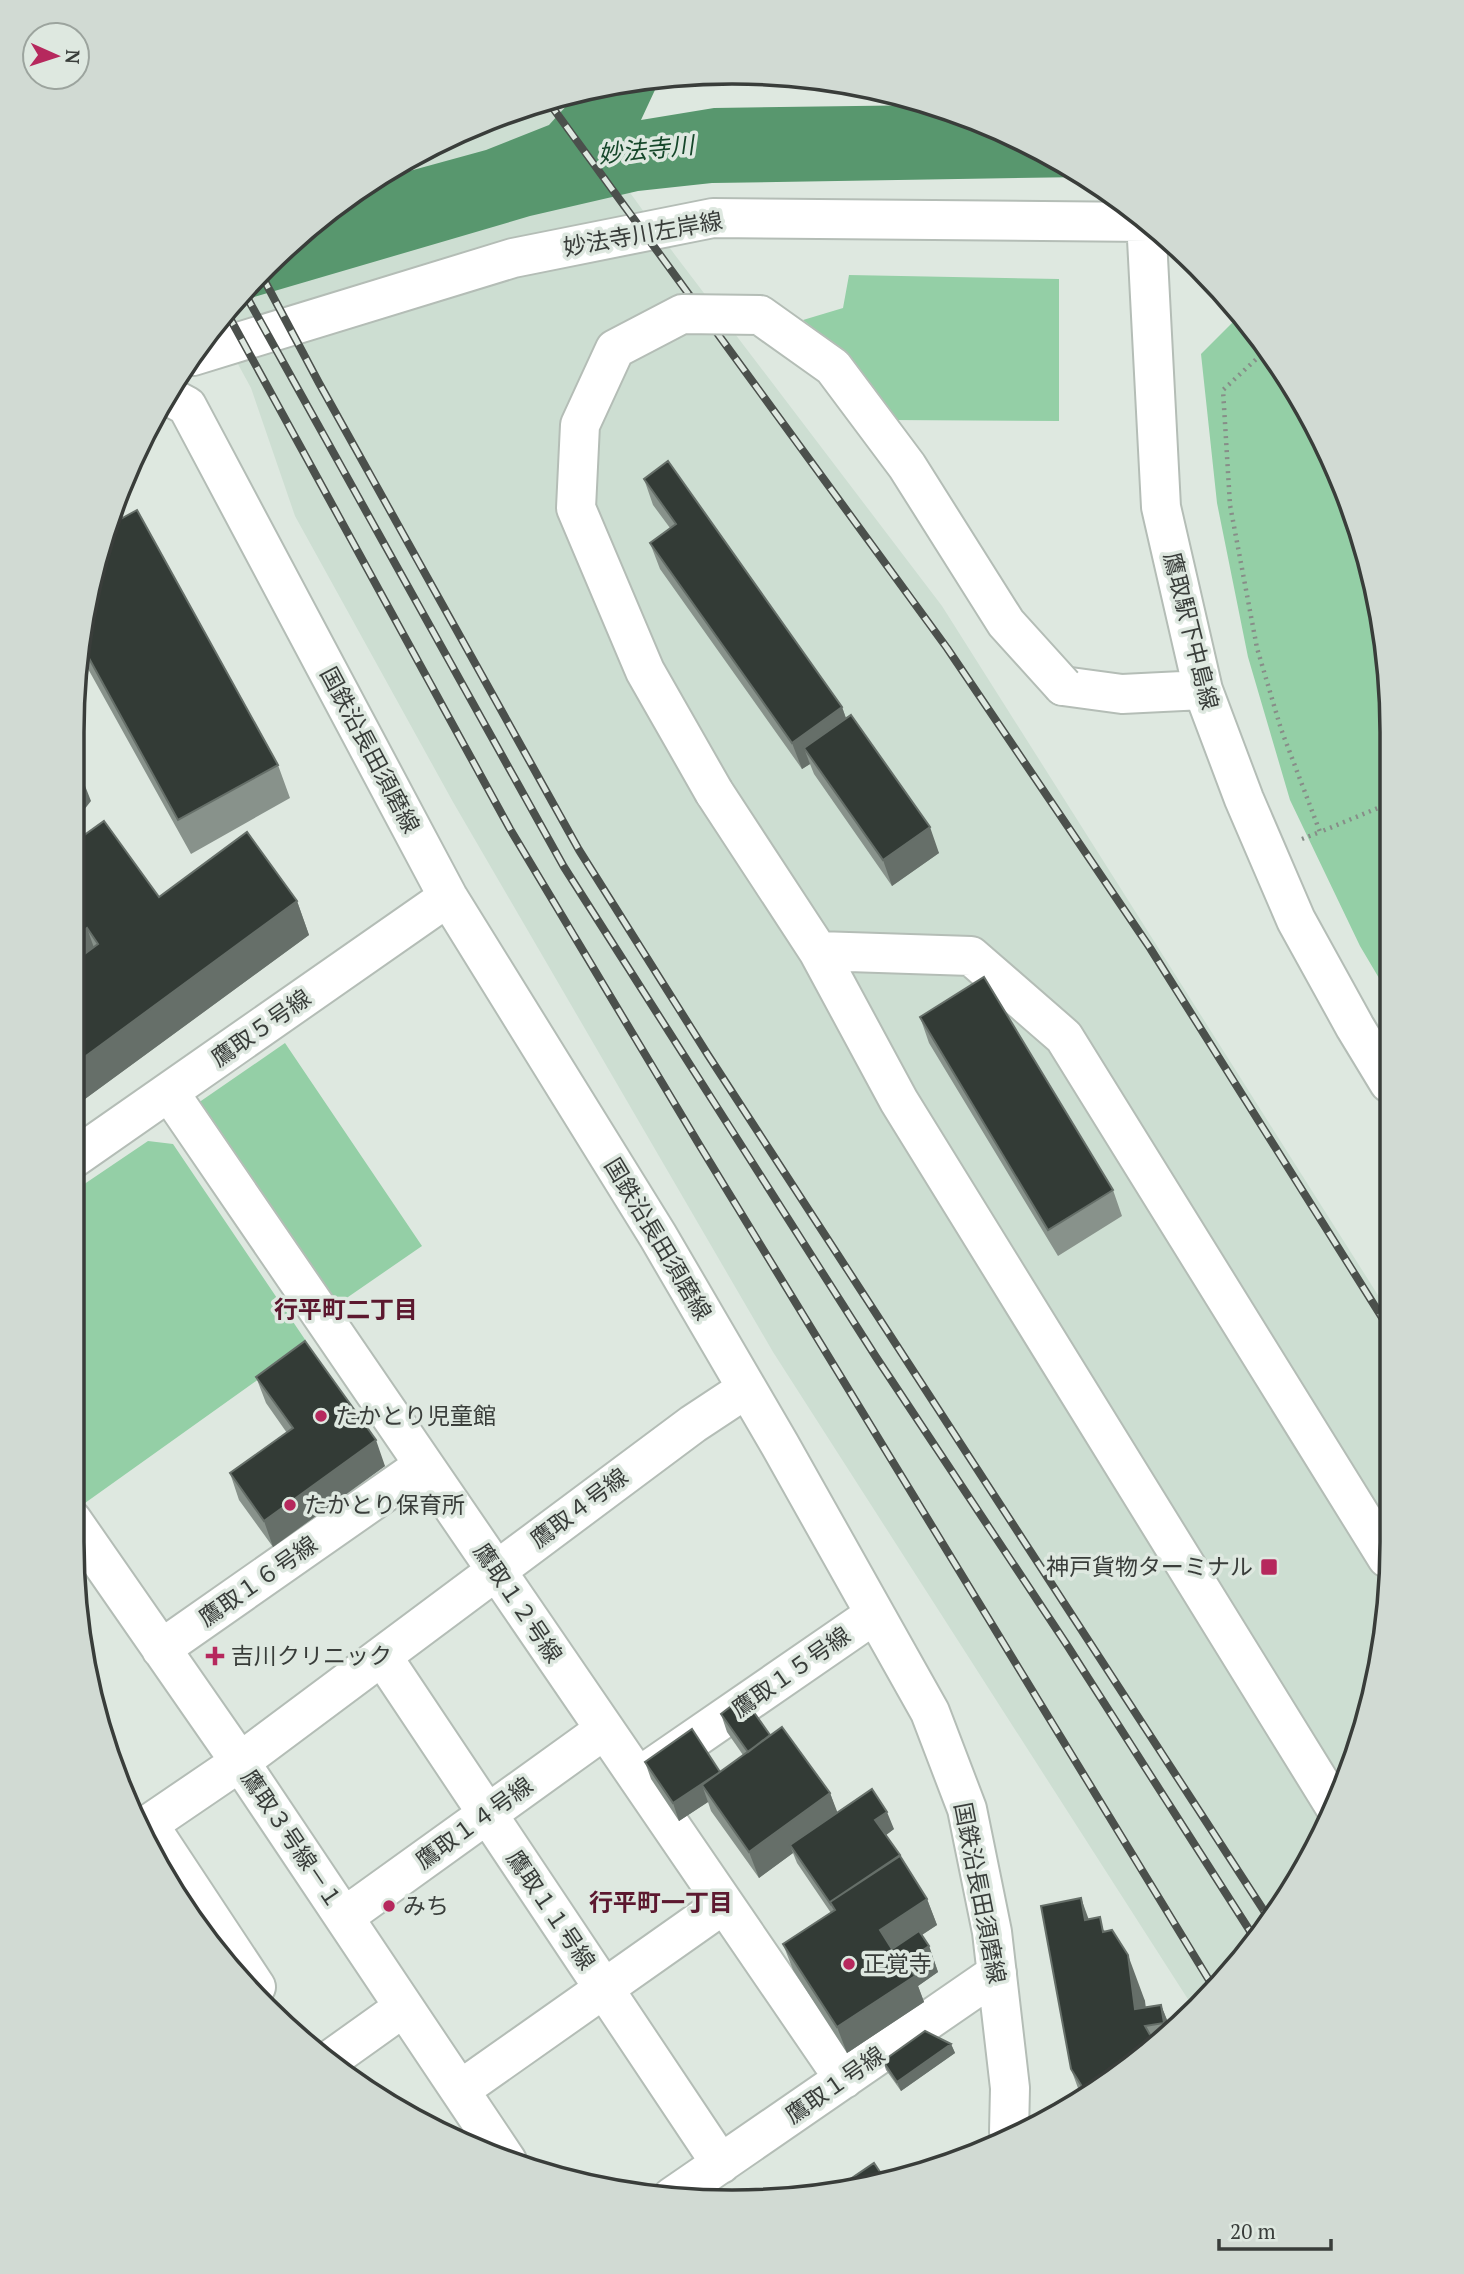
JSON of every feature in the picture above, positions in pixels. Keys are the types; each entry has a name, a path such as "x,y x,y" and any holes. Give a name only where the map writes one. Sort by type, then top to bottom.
{"street":[{"name":"妙法寺川左岸線","path":"208,351 513,258 712,218 1131,222"},
{"name":"鷹取駅下中島線","path":"1148,236 1161,507 1203,690 1244,799 1296,920 1380,1068"},
{"path":"1203,690 1122,694 1063,685 1006,623 907,466 833,367 760,315 682,314 615,349 579,425 576,508 645,671 714,792 818,951 899,1101 1328,1796"},
{"name":"国鉄沿長田須磨線","path":"176,400 187,406 448,897 658,1236 930,1712 967,1809 992,1932 1010,2088 1009,2128"},
{"name":"鷹取５号線","path":"84,1151 448,897"},
{"path":"818,951 971,956 1064,1037 1380,1547"},
{"name":"鷹取１２号線","path":"169,1092 844,2079"},
{"name":"鷹取４号線","path":"149,1824 240,1762 692,1424 746,1389"},
{"name":"鷹取１６号線","path":"162,1649 424,1465"},
{"name":"鷹取３号線－１","path":"84,1537 240,1762 497,2146"},
{"name":"鷹取１５号線","path":"637,1778 875,1614"},
{"name":"鷹取１１号線","path":"382,1656 721,2164"},
{"name":"鷹取１４号線","path":"344,1917 604,1730"},
{"path":"162,1850 237,1959"},
{"path":"460,2090 724,1904"},
{"name":"鷹取１号線","path":"685,2188 997,1973"},
{"path":"337,2055 404,2007"}],"path":[{"path":"1259,356 1223,390 1230,505 1257,648 1281,729 1321,832"},
{"path":"1298,841 1380,807"}],"shaded area":[{"path":"567,105 675,255 942,606 1380,1298 1379,1584 1368,1668 1358,1710 1331,1790 1293,1866 1246,1936 1189,2001 773,1352 453,802 295,516 251,388 221,334 274,274 305,245 372,193 445,151 524,118"},
{"path":"849,275 1059,279 1059,421 890,420 841,350 803,320 843,308"},
{"path":"1233,322 1246,338 1271,372 1313,445 1331,484 1358,564 1368,606 1379,690 1380,980 1360,946 1290,800 1248,657 1217,503 1201,354"},
{"path":"285,1043 422,1246 335,1306 198,1103"},
{"path":"148,1141 173,1144 308,1344 85,1503 84,1502 84,1184"}],"water":[{"name":"妙法寺川","path":"655,89 641,120 714,108 898,105 980,133 1066,177 712,183 638,191 530,216 252,298 305,245 338,218 407,172 486,150 549,125 567,105"}],"building":[{"path":"668,461 842,707 792,743 650,543 676,524 644,479"},
{"path":"137,510 278,765 178,820 89,658 96,606 120,520"},
{"path":"851,715 930,827 883,860 804,748"},
{"path":"104,821 159,897 247,832 297,901 84,1057 84,954 98,944 87,928 84,930 84,835"},
{"path":"984,977 1113,1190 1048,1230 920,1017"},
{"path":"305,1341 376,1440 264,1521 230,1473 293,1428 256,1377"},
{"path":"743,1697 770,1735 748,1752 721,1714"},
{"path":"782,1727 830,1793 749,1852 702,1785"},
{"path":"692,1729 720,1772 673,1803 645,1762"},
{"name":"正覚寺","path":"872,1789 887,1812 875,1820 900,1855 830,1903 790,1845"},
{"name":"正覚寺","path":"900,1856 927,1899 880,1930 892,1949 919,1931 929,1946 905,1962 915,1976 837,2027 783,1944 835,1910 830,1902"},
{"path":"1081,1898 1085,1920 1100,1917 1103,1932 1112,1930 1128,1955 1135,2009 1161,2005 1164,2023 1145,2026 1151,2036 1082,2087 1071,2069 1041,1906"},
{"path":"925,2031 951,2044 897,2082 883,2061"},
{"path":"874,2163 880,2173 858,2178 850,2179"}],"railway":[{"path":"554,109 947,648 1150,948 1380,1314"},
{"path":"266,283 579,850 708,1055 1264,1911"},
{"path":"249,301 564,867 876,1357 1067,1645 1250,1931"},
{"path":"232,321 510,829 700,1146 1209,1980"}],"place":[{"name":"たかとり児童館","path":"321,1416"},
{"name":"たかとり保育所","path":"290,1505"},
{"name":"神戸貨物ターミナル","path":"1269,1567"},
{"name":"吉川クリニック","path":"215,1656"},
{"name":"みち","path":"389,1906"},
{"name":"正覚寺","path":"849,1964"}],"district":[{"name":"行平町二丁目","path":"346,1310"},
{"name":"行平町一丁目","path":"661,1903"}]}
